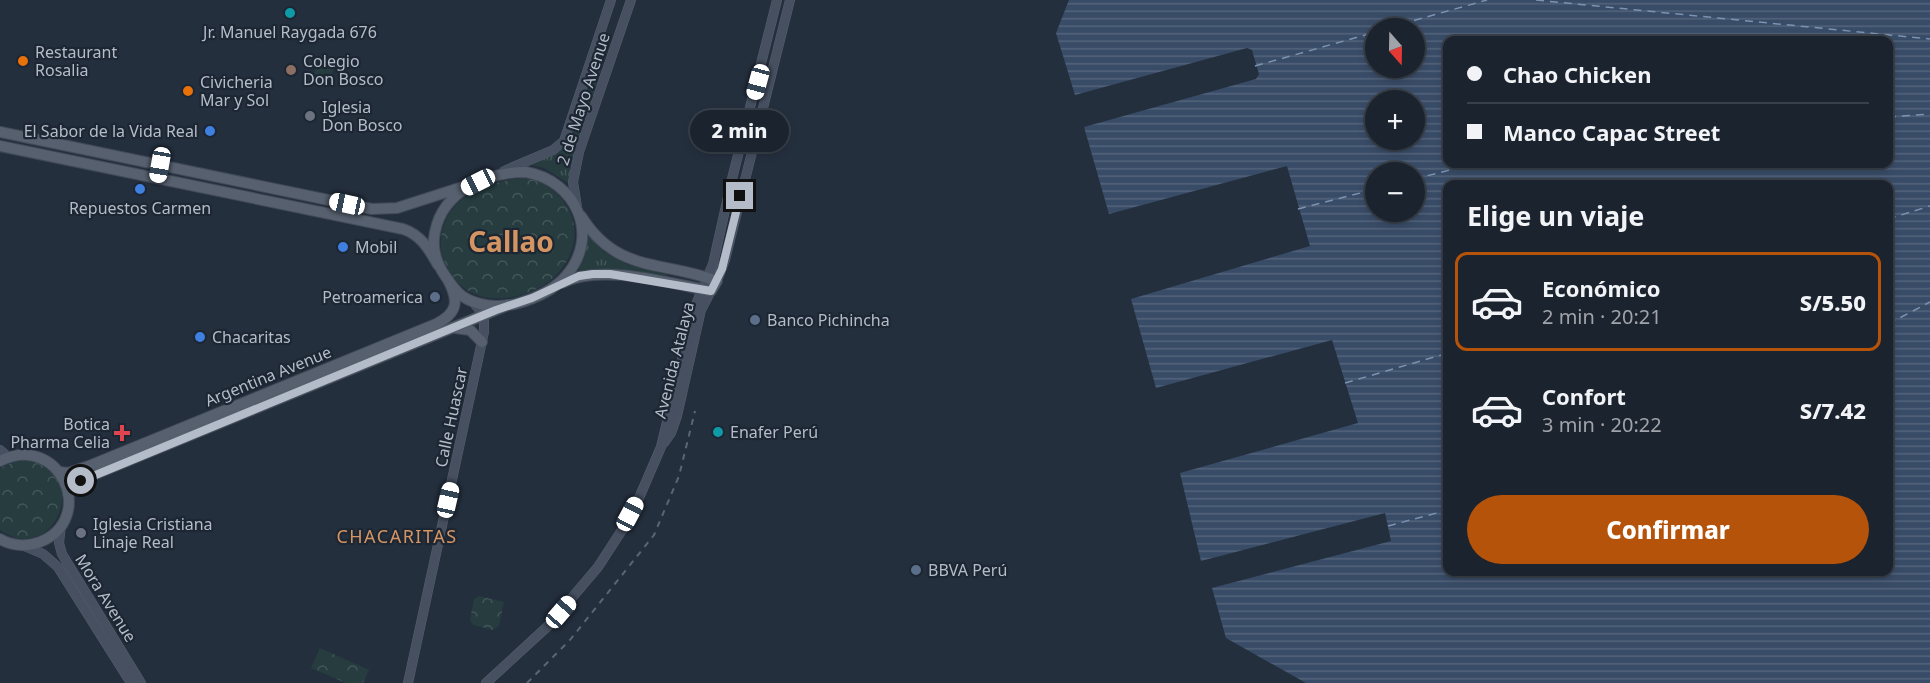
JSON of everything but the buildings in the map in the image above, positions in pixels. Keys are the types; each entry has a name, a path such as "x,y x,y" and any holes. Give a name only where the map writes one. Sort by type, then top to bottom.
{"main road":[{"name":"2 de Mayo Avenue","path":"491,177 553,150 564,141 611,0"},
{"name":"2 de Mayo Avenue","path":"578,211 573,182 577,160 631,0"},
{"path":"709,285 732,179 777,0"},
{"path":"709,285 725,260 789,0"},
{"path":"0,132 358,207 382,209 410,204 491,177 517,172 544,176 566,191 591,230 627,259 709,285"},
{"path":"38,154 42,140"},
{"path":"0,146 403,229 426,245 459,294 473,302 492,306 508,305 532,298 579,276 610,274 709,285"},
{"path":"157,179 160,165"},
{"path":"438,265 435,257 434,237 441,214 458,194 478,182"},
{"path":"553,287 567,274 579,250 582,232 578,211"},
{"name":"Argentina Avenue","path":"60,472 68,473 89,466 436,324 448,316 455,304 454,293 448,280"},
{"name":"Avenida Atalaya","path":"486,683 548,626 598,567 622,530 660,450 694,309 709,285"},
{"path":"473,302 484,315"},
{"name":"Argentina Avenue","path":"68,494 75,486 93,475 508,305"},
{"name":"Calle Huascar","path":"408,683 482,342 484,315"},
{"path":"454,327 470,330 482,342"},
{"path":"0,539 22,545 44,540 61,525 66,515 68,494 66,483 52,464 31,455 3,456"},
{"name":"Mora Avenue","path":"61,525 59,543 62,554 141,683"},
{"name":"Mora Avenue","path":"22,545 43,554 58,567 131,683"}],"green space":[{"path":"602,39 606,40 609,45 576,147 568,183 544,168 527,164 556,153 567,144 599,42"},
{"path":"320,56 336,61 327,87 311,82"},
{"path":"530,178 545,185 566,204 575,230 568,258 559,272 548,282 521,295 491,298 477,295 464,288 448,269 441,250 444,224 451,211 472,192 500,182"},
{"path":"587,233 603,251 629,265 668,271 666,278 619,269 578,271 587,245"},
{"path":"19,460 43,466 57,478 62,494 60,511 51,526 38,536 20,539 0,530 0,468"},
{"path":"479,596 504,602 499,626 493,630 473,625 470,620 474,599"},
{"path":"320,648 369,670 363,683 346,683 311,668"}],"water":[{"path":"1069,0 1930,0 1930,683 1306,683 1226,638 1212,588 1391,541 1385,513 1201,561 1180,473 1358,423 1332,340 1156,388 1131,299 1310,246 1287,166 1109,214 1084,127 1256,79 1259,74 1252,50 1247,48 1075,95 1056,33"}],"ferry route":[{"path":"1423,18 1487,0"},
{"path":"1536,0 1930,39"},
{"path":"1255,66 1365,35"},
{"path":"1893,117 1930,114"},
{"path":"1425,176 1458,168"},
{"path":"1298,209 1365,192"},
{"path":"1893,217 1930,206"},
{"path":"1893,321 1930,302"},
{"path":"1345,383 1443,354"},
{"path":"1388,526 1443,511"}],"railway":[{"path":"527,683 570,640 654,535 679,476 695,411"}],"place":[{"name":"Jr. Manuel Raygada 676","path":"290,13"},
{"name":"Restaurant Rosalia","path":"23,61"},
{"name":"Colegio Don Bosco","path":"291,70"},
{"name":"Civicheria Mar y Sol","path":"188,91"},
{"name":"Iglesia Don Bosco","path":"310,116"},
{"name":"El Sabor de la Vida Real","path":"210,131"},
{"name":"Repuestos Carmen","path":"140,189"},
{"name":"Mobil","path":"343,247"},
{"name":"Petroamerica","path":"435,297"},
{"name":"Banco Pichincha","path":"755,320"},
{"name":"Chacaritas","path":"200,337"},
{"name":"Enafer Perú","path":"718,432"},
{"name":"Botica Pharma Celia","path":"122,433"},
{"name":"Iglesia Cristiana Linaje Real","path":"81,533"},
{"name":"BBVA Perú","path":"916,570"}],"district":[{"name":"Callao","path":"511,241"},
{"name":"CHACARITAS","path":"397,536"}],"route":[{"path":"81,481 508,305 532,298 579,276 610,274 711,291 722,269 740,196"}]}
